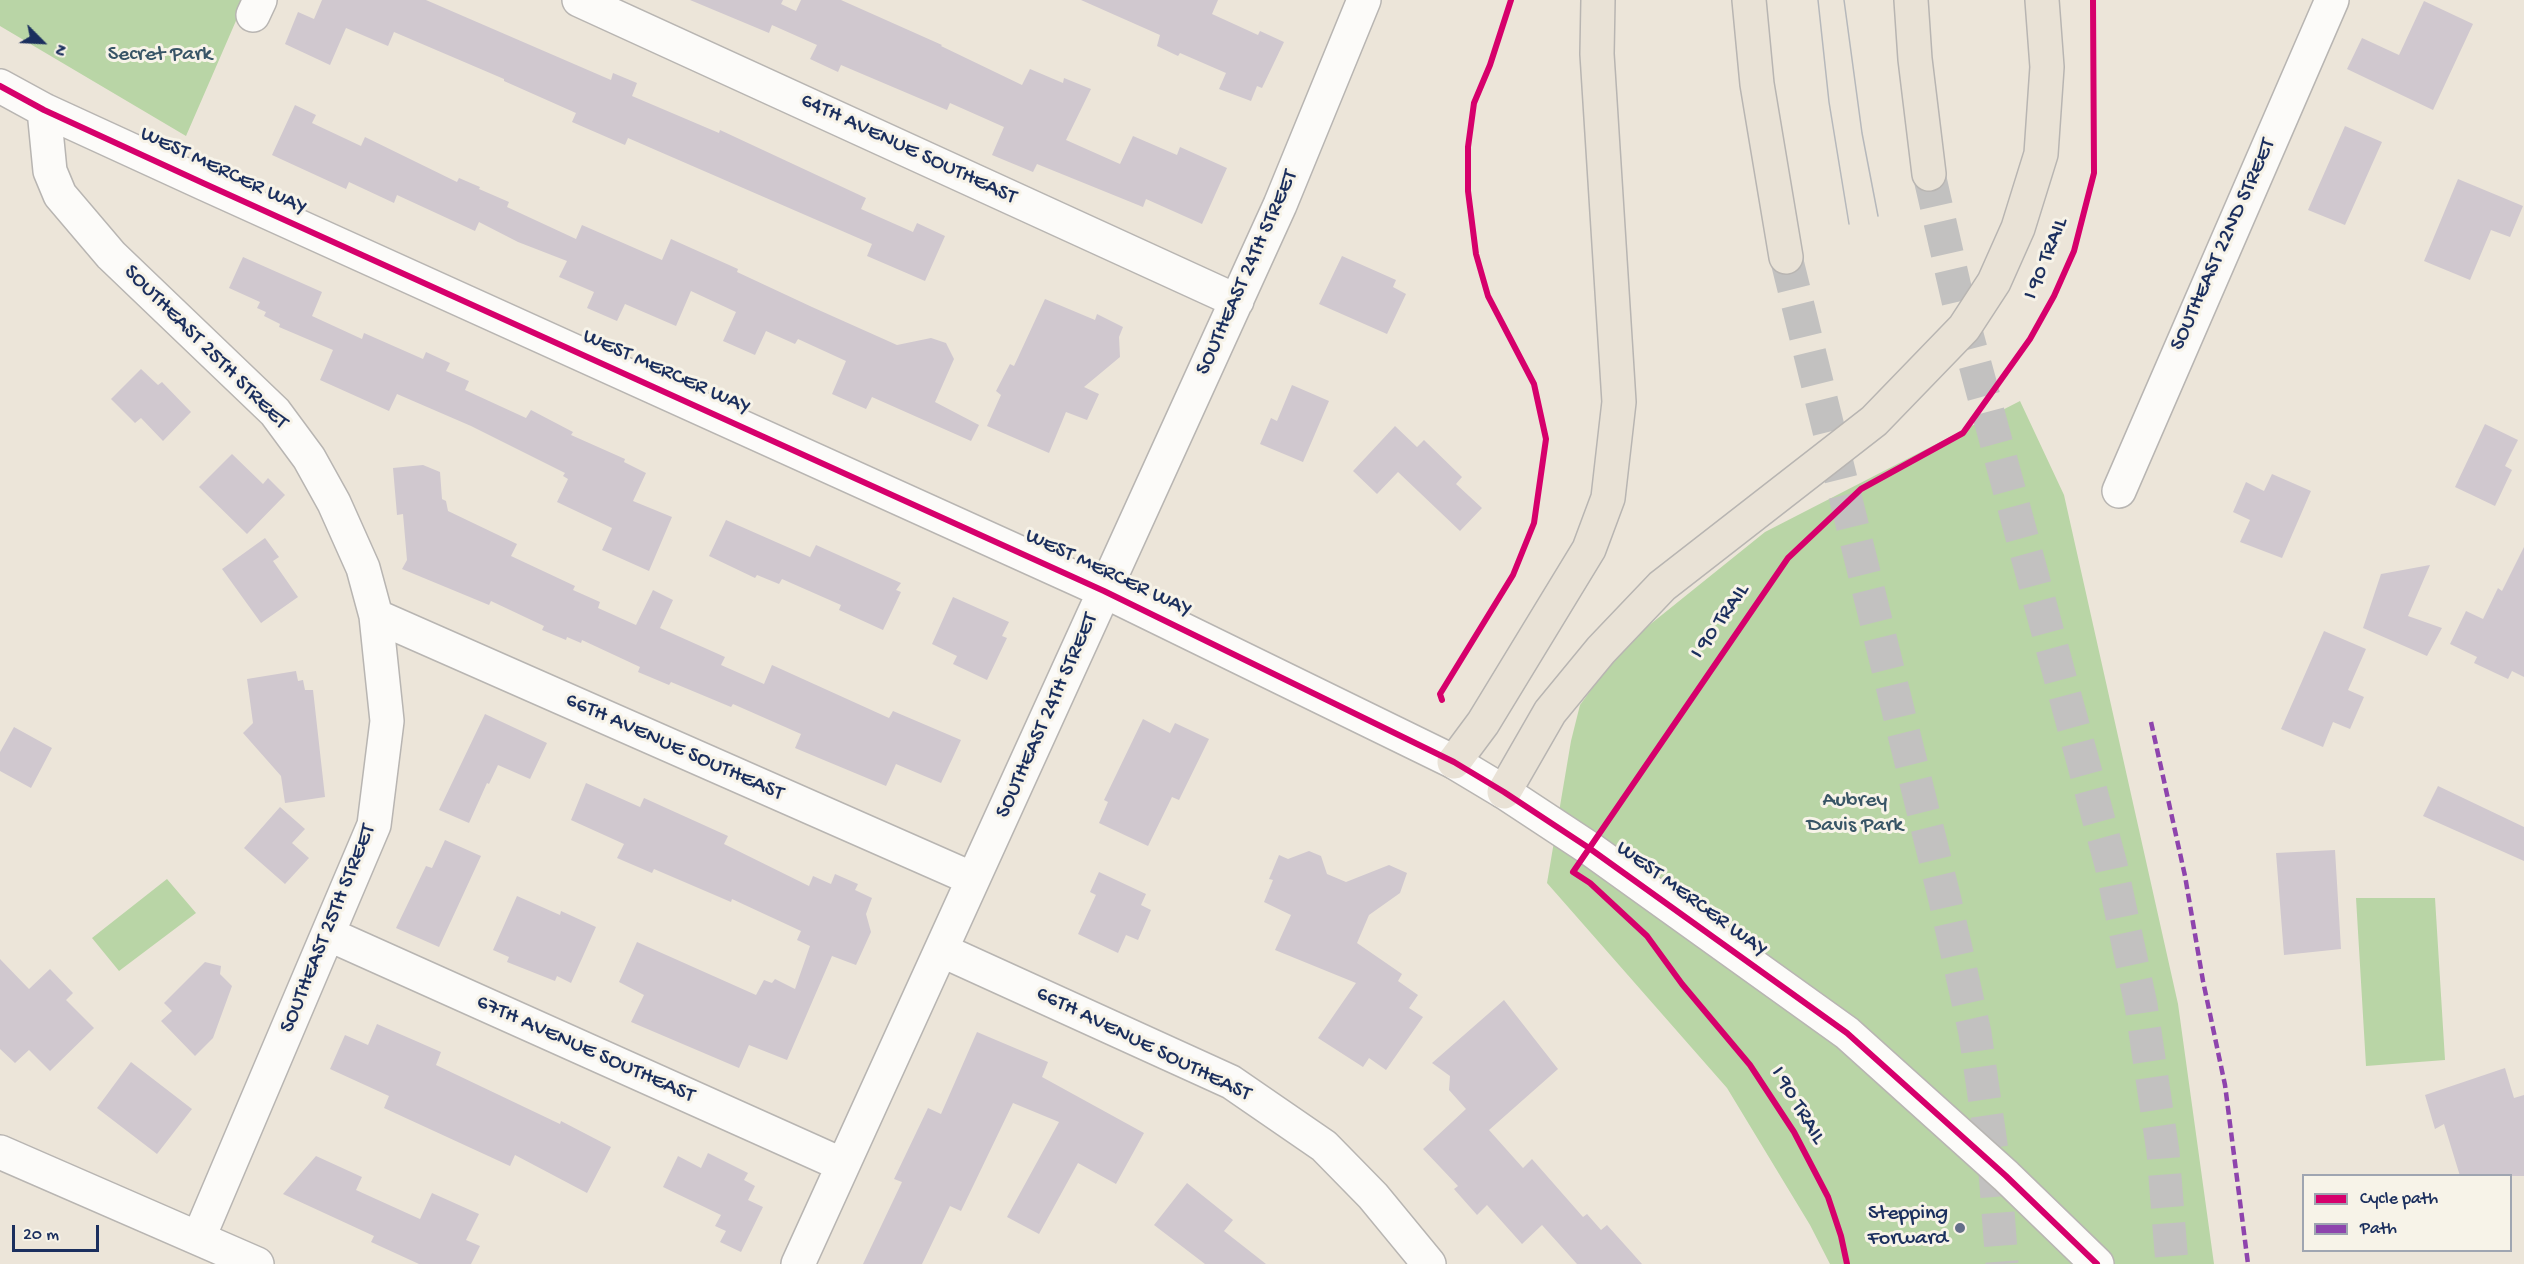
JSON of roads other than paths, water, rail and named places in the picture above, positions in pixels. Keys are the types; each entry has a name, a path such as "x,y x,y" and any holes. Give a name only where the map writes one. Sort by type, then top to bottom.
{"highway":[{"path":"1454,762 1486,718 1589,549 1608,498 1619,402 1597,54 1598,0"},
{"path":"1749,0 1758,84 1786,257"},
{"path":"1911,0 1915,59 1929,174"},
{"path":"1504,792 1550,712 1601,650 1662,586 1874,421 1964,328 1994,282 2018,228 2041,154 2047,67 2042,0"}],"street":[{"name":"64TH AVENUE SOUTHEAST","path":"579,0 1237,301"},
{"name":"SOUTHEAST 22ND STREET","path":"2119,491 2332,0"},
{"name":"SOUTHEAST 24TH STREET","path":"798,1264 1280,205 1357,3"},
{"name":"WEST MERCER WAY","path":"0,86 44,110 1104,591 1454,762 1589,848 1847,1033 2006,1176 2097,1264"},
{"name":"SOUTHEAST 25TH STREET","path":"44,110 50,171 60,195 111,255 275,412 309,458 334,503 363,568 376,616 387,721 374,825 199,1237"},
{"name":"66TH AVENUE SOUTHEAST","path":"376,616 973,879"},
{"name":"67TH AVENUE SOUTHEAST","path":"328,934 843,1165"},
{"name":"66TH AVENUE SOUTHEAST","path":"941,950 1231,1082 1324,1146 1372,1196 1430,1264"},
{"path":"0,1152 257,1264"}],"tunnel":[{"path":"1929,174 1959,305 2111,865 2141,1005 2163,1152 2172,1264"},
{"path":"1786,257 1945,900 1975,1033 1995,1172 2002,1264"}],"tram line":[{"path":"1818,0 1829,102 1849,224"},
{"path":"1844,0 1862,133 1878,216"}],"place":[{"name":"Stepping Forward","path":"1960,1228"}],"park label":[{"name":"Secret Park","path":"160,56"},
{"name":"Aubrey Davis Park","path":"1855,814"}]}
